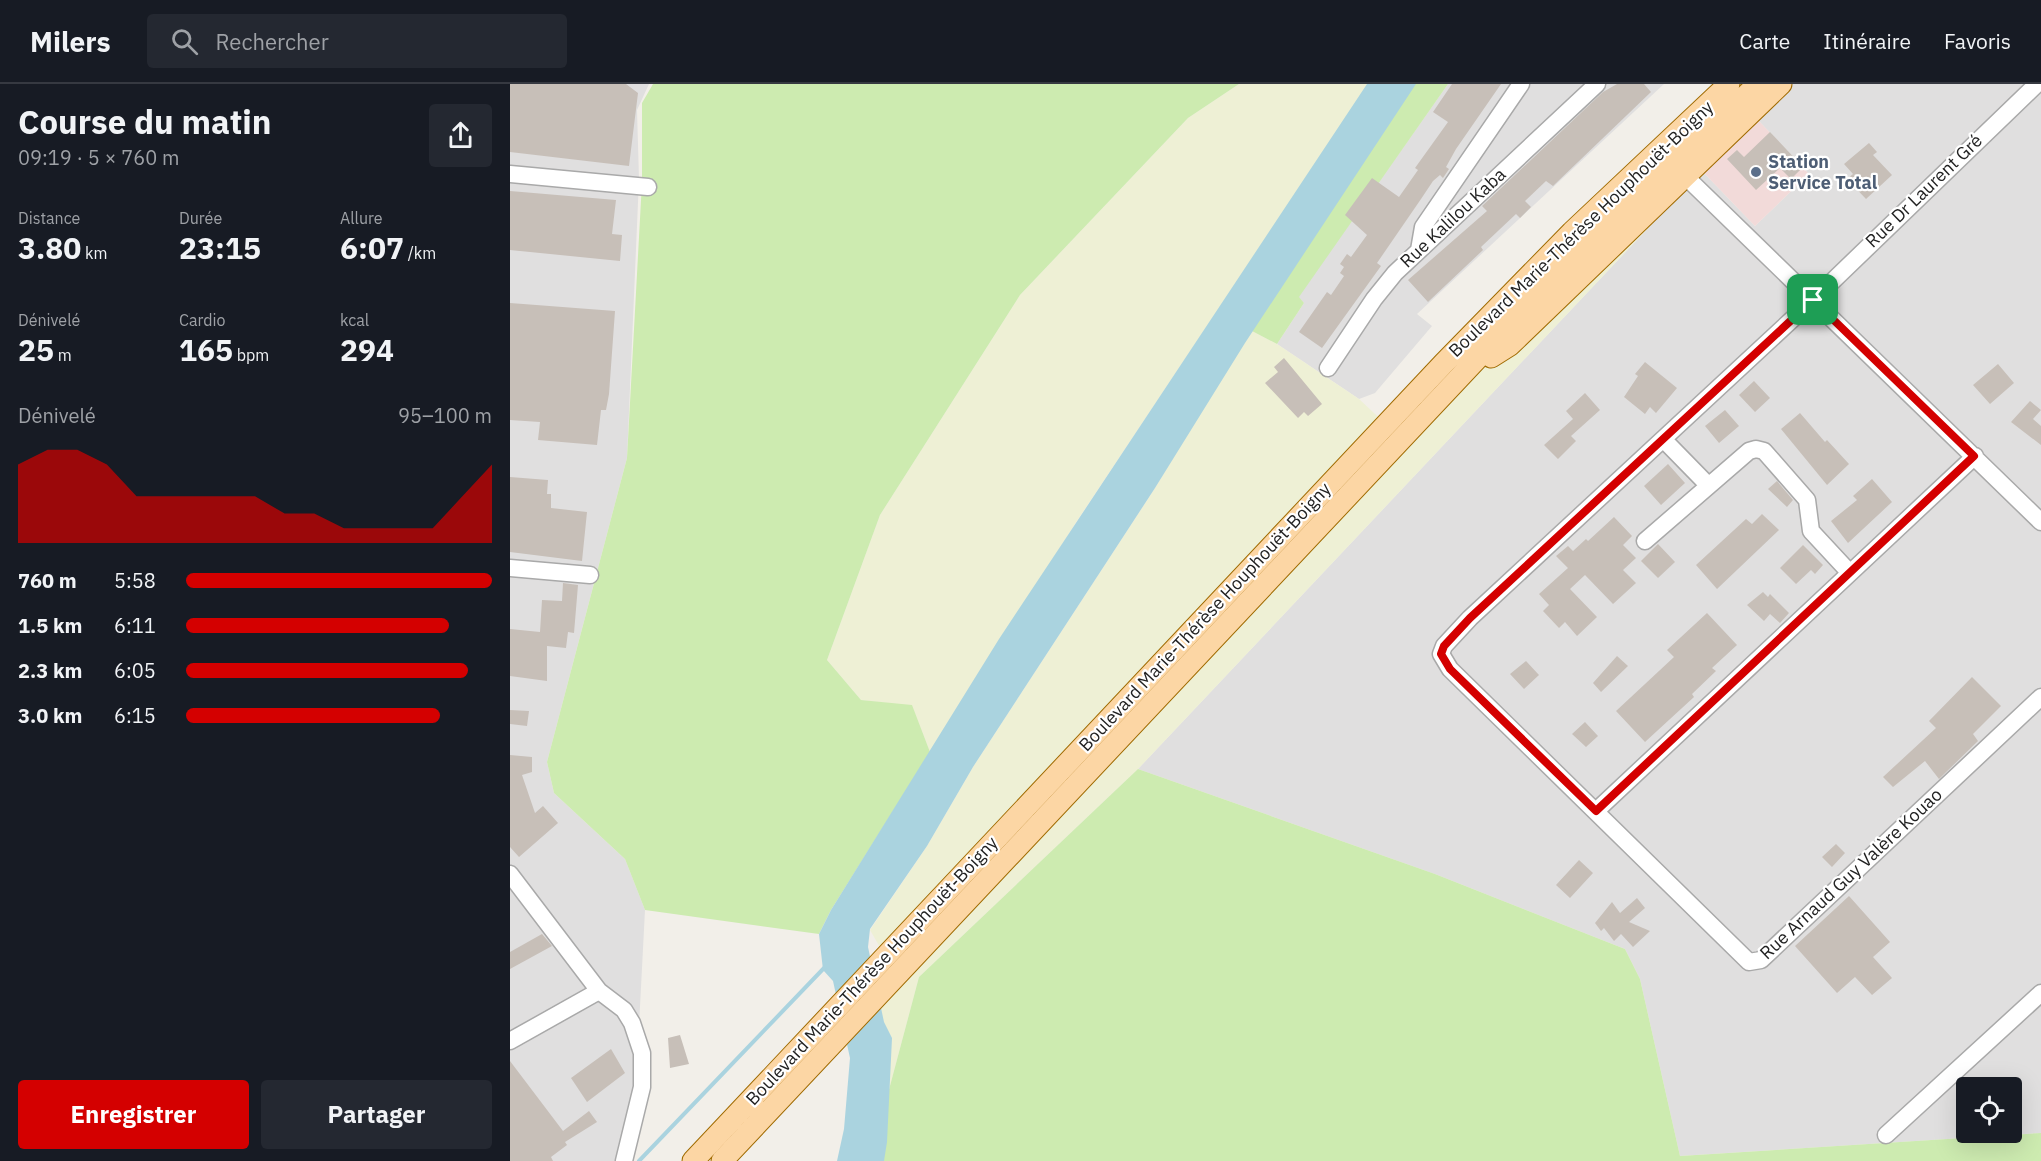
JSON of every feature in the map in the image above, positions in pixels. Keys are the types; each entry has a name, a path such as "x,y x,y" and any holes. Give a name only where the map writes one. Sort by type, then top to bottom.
{"main road":[{"name":"Boulevard Marie-Thérèse Houphouët-Boigny","path":"722,1161 833,1041 882,981 1444,363 1572,232 1729,84"},
{"name":"Boulevard Marie-Thérèse Houphouët-Boigny","path":"693,1161 832,1014 882,981 1554,277 1758,84"},
{"path":"1458,379 1510,345 1781,84"}],"street":[{"path":"1419,250 1424,227 1521,84"},
{"name":"Rue Kalilou Kaba","path":"1328,368 1374,299 1395,273 1597,84"},
{"name":"Rue Dr Laurent Gré","path":"1813,300 2037,84"},
{"path":"510,174 648,187"},
{"path":"1685,176 2041,522"},
{"name":"Rue Arnaud Guy Valère Kouao","path":"1813,300 1470,618 1444,646 1441,654 1450,669 1741,957 1755,962 2041,697"},
{"path":"1663,439 1708,485"},
{"path":"1645,541 1749,451 1756,449 1764,451 1807,500 1811,531 1850,573"},
{"path":"1596,811 1974,456"},
{"path":"510,568 590,575"},
{"path":"510,874 599,991 624,1010 632,1023 642,1053 642,1087 624,1161"},
{"path":"510,1041 599,991"},
{"path":"1886,1135 2041,993"}],"shaded area":[{"path":"510,84 649,84 637,110 639,179 627,458 547,762 554,793 625,859 645,910 632,1161 510,1161"},
{"path":"1448,84 1664,84 1417,314 1432,326 1375,393 1359,399 1277,344 1304,303 1298,297"},
{"path":"1793,84 2041,84 2041,1133 2022,1134 2022,1077 1956,1077 1956,1138 1680,1156 1640,979 1625,949 1435,874 1138,769 1702,171 1755,226 1809,174 1757,119"},
{"name":"Station Service Total","path":"1757,119 1809,174 1755,226 1702,171"}],"green space":[{"path":"653,84 1239,84 1188,118 1020,295 880,515 827,660 861,700 912,705 930,752 831,910 819,934 645,910 625,859 554,793 547,762 627,458 642,182 642,103"},
{"path":"1239,84 1393,84 1333,137 1075,524 930,752 912,706 861,700 827,660 880,515 1020,295 1188,118"},
{"path":"1393,84 1448,84 1299,297 1304,303 1277,344 1233,321"},
{"path":"1702,171 1138,769 919,977 870,1161 862,1161 872,1008 889,963 870,930 927,846 973,767 1155,488 1250,330 1277,344 1359,399 1404,441 1483,366"},
{"path":"1138,769 1435,874 1625,949 1640,979 1680,1156 1956,1138 1956,1143 2022,1143 2022,1134 2041,1133 2041,1161 870,1161 919,977"}],"water":[{"path":"1367,84 1416,84 1245,343 1155,488 973,767 927,846 870,929 868,947 884,1022 892,1038 887,1142 884,1161 837,1161 844,1129 850,1058 833,981 823,970 819,934 831,910 999,639"}],"building":[{"path":"510,84 626,84 638,93 629,166 510,152"},
{"path":"1452,84 1501,84 1456,149 1443,178 1440,175 1433,181 1377,263 1381,266 1322,348 1299,332 1327,292 1331,295 1344,276 1340,273 1344,267 1340,264 1347,254 1351,257 1367,235 1345,215 1372,178 1399,197 1418,170 1415,168 1448,122 1433,112"},
{"path":"1617,84 1644,84 1651,92 1553,186 1546,181 1525,201 1531,207 1520,218 1516,214 1481,247 1483,250 1428,302 1408,280 1487,211 1482,206 1603,92"},
{"path":"1770,132 1803,167 1791,179 1780,168 1756,190 1727,159 1737,150 1744,157"},
{"path":"1869,143 1877,152 1873,155 1892,175 1866,199 1847,179 1853,174 1844,164"},
{"path":"510,191 616,200 612,234 622,235 620,261 510,250"},
{"path":"510,303 615,311 609,394 606,410 601,410 597,445 538,440 540,422 510,420"},
{"path":"1284,358 1322,404 1308,416 1304,412 1298,418 1265,383 1278,372 1274,367"},
{"path":"1645,362 1677,388 1656,413 1650,407 1645,414 1624,397 1638,376 1635,374"},
{"path":"1998,364 2014,383 1990,404 1973,385"},
{"path":"1754,381 1770,398 1755,412 1739,395"},
{"path":"1585,393 1600,410 1571,436 1576,441 1558,459 1544,445 1573,419 1566,411"},
{"path":"2030,401 2041,410 2033,419 2041,426 2041,445 2011,422"},
{"path":"1725,410 1739,426 1719,443 1705,426"},
{"path":"1800,413 1825,442 1827,440 1849,464 1827,485 1781,429"},
{"path":"1668,464 1685,483 1661,505 1644,486"},
{"path":"510,477 548,480 547,494 551,494 551,508 587,512 582,561 510,552"},
{"path":"1872,479 1892,502 1848,543 1831,521 1857,500 1853,496"},
{"path":"1777,481 1793,500 1787,507 1768,489"},
{"path":"1762,514 1779,530 1717,589 1696,565 1746,519 1752,524"},
{"path":"1614,517 1632,536 1623,545 1636,558 1623,570 1636,583 1613,604 1585,575 1570,589 1597,617 1577,636 1565,622 1559,628 1543,611 1549,605 1539,594 1568,568 1556,556 1568,546 1573,551 1586,539 1588,541"},
{"path":"1658,544 1675,562 1658,578 1641,561"},
{"path":"1803,545 1823,565 1815,574 1811,570 1796,584 1780,568"},
{"path":"563,583 578,585 574,633 568,632 566,648 547,646 547,681 510,676 510,629 540,632 542,600 562,601"},
{"path":"1763,592 1768,597 1770,594 1789,613 1780,623 1770,614 1764,621 1747,605"},
{"path":"1707,613 1737,645 1712,668 1716,671 1692,694 1694,697 1645,742 1616,711 1674,657 1667,650"},
{"path":"1617,656 1628,666 1601,692 1593,683"},
{"path":"1526,661 1539,675 1524,689 1510,674"},
{"path":"1972,677 2001,706 1973,734 1978,741 1939,779 1925,761 1893,787 1883,777 1936,728 1929,721"},
{"path":"510,710 529,711 527,726 510,724"},
{"path":"1585,722 1598,736 1586,747 1572,734"},
{"path":"510,755 532,757 532,772 522,775 535,813 543,806 558,823 519,857 510,847"},
{"path":"1836,844 1845,853 1832,867 1822,857"},
{"path":"1579,860 1593,873 1570,898 1556,885"},
{"path":"1849,896 1890,942 1873,957 1892,978 1872,995 1855,977 1837,993 1795,946"},
{"path":"1637,898 1645,908 1629,922 1650,931 1633,947 1621,934 1614,941 1604,928 1601,931 1595,923 1612,902 1620,913"},
{"path":"542,934 552,946 510,969 510,952"},
{"path":"680,1035 689,1064 670,1068 668,1038"},
{"path":"611,1049 625,1073 587,1102 571,1078"},
{"path":"510,1061 563,1131 589,1111 597,1122 565,1142 567,1145 551,1157 553,1161 510,1161"}],"waterway":[{"path":"639,1161 825,967"}],"place":[{"name":"Station Service Total","path":"1756,172"}],"route":[{"path":"1813,300 1974,456 1596,811 1450,669 1441,654 1444,646 1470,618 1813,300"}]}
